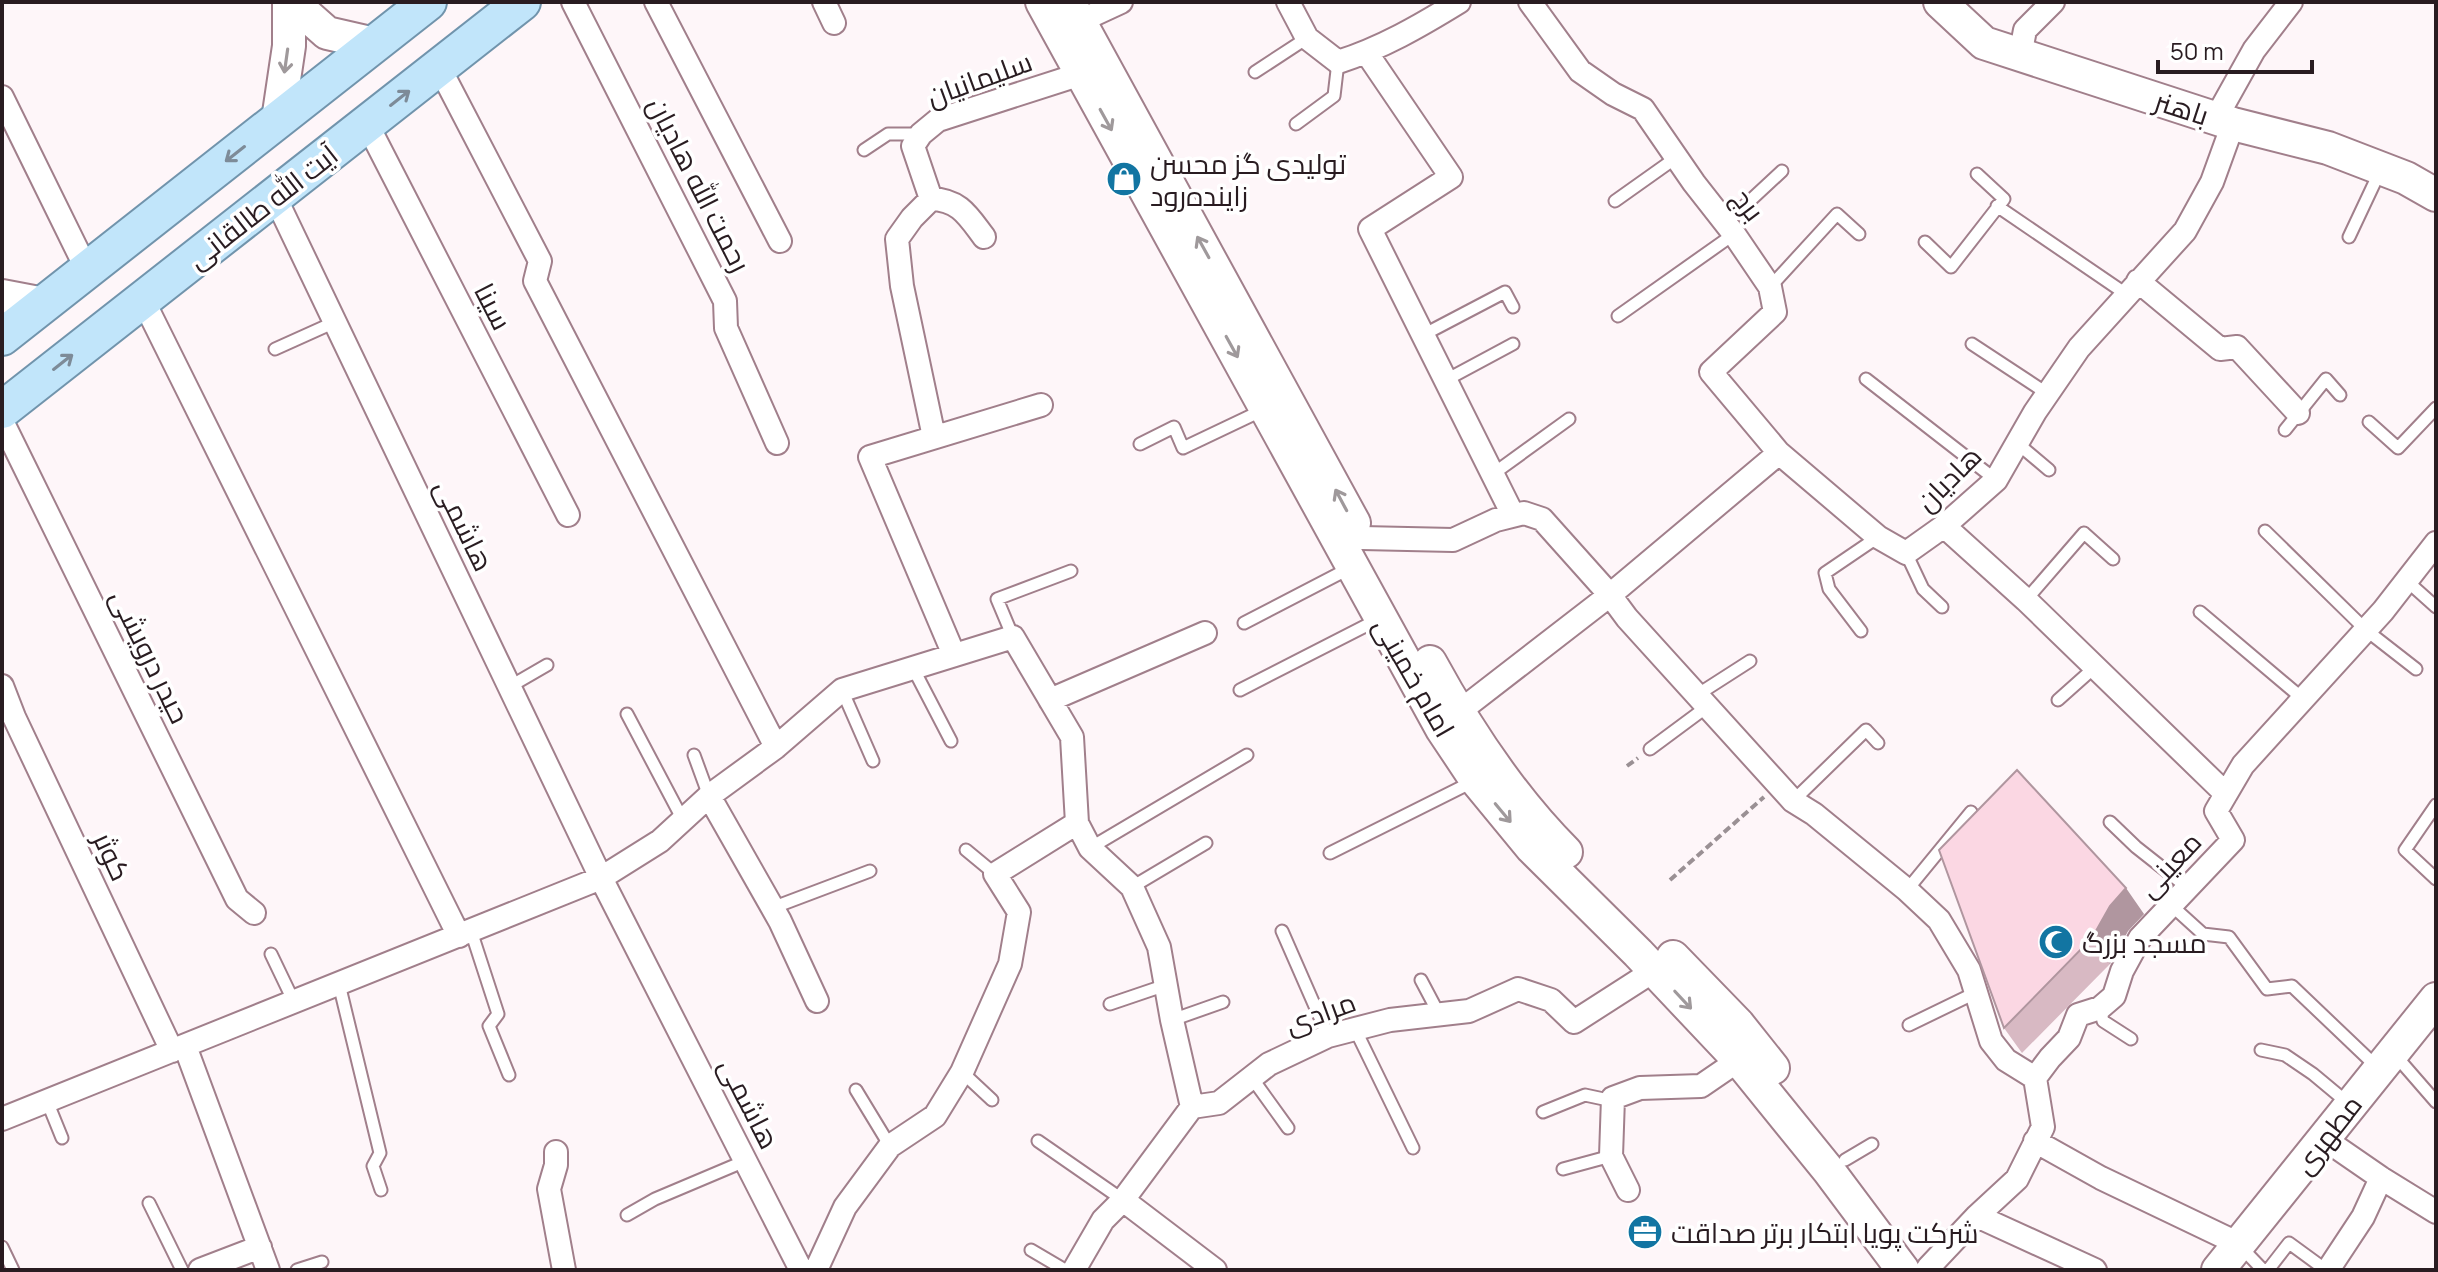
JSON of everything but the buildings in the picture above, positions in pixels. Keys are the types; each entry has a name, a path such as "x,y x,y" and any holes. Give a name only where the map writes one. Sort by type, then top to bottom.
{"main road":[{"path":"291,2 327,33 375,44"},
{"path":"278,120 289,46 291,2"},
{"name":"آیت الله طالقانی","path":"2,337 428,2"},
{"name":"آیت الله طالقانی","path":"2,410 522,2"},
{"name":"امام خمینی","path":"1042,2 1266,409 1352,550 1505,779 1555,841 1738,1024 1845,1160 1921,1270"},
{"name":"باهنر","path":"1940,2 1984,43 2225,121 2328,148 2406,178 2436,195"},
{"name":"امام خمینی","path":"1074,11 1352,550 1381,618 1442,729 1476,780 1532,848 1655,970 1739,1060 1829,1171 1921,1270"},
{"path":"2,296 44,304"},
{"name":"مطهری","path":"2218,1270 2436,999"}],"street":[{"name":"رحمت الله هادیان","path":"573,2 725,301 726,328 777,443"},
{"path":"656,2 780,241"},
{"path":"824,2 834,23"},
{"path":"1074,11 1121,2"},
{"path":"1288,2 1307,38 1338,62 1403,36 1459,2"},
{"name":"برج","path":"1530,2 1580,71 1613,94 1643,109 1770,287"},
{"path":"2020,56 2025,30 2053,2"},
{"name":"هادیان","path":"1906,553 1944,526 1996,480 2079,348 2185,231 2212,182 2225,121 2254,50 2291,2"},
{"path":"1366,52 1451,177 1370,229 1513,515"},
{"path":"439,67 540,261 535,281 776,747"},
{"name":"سلیمانیان","path":"931,199 913,146 921,134 938,120 1081,74"},
{"path":"2,97 87,270"},
{"name":"سینا","path":"367,124 568,515"},
{"name":"هاشمی","path":"275,197 601,878 801,1270"},
{"path":"934,437 902,286 897,239 931,199 947,199 962,209 984,237"},
{"path":"1770,287 1775,312 1711,372 1779,453 1878,537 1906,553"},
{"path":"2132,287 2220,349 2237,347 2292,422"},
{"path":"143,300 465,933"},
{"path":"954,655 870,457 1041,405"},
{"name":"حیدر درویشی","path":"2,421 237,899 254,913"},
{"path":"1460,711 1610,595 1779,453"},
{"path":"1352,550 1453,540 1496,520 1524,513 1542,519 1627,618 1786,792 1907,890 1939,920 1969,970 1991,1041 2006,1060 2035,1078 2043,1127 2017,1179 1921,1270"},
{"path":"1944,526 2026,600 2226,794 2243,765 2366,630 2436,543"},
{"path":"1050,700 1205,633"},
{"path":"2,1119 601,878 660,841 709,796 776,747 842,690 1013,637 1072,737 1077,823 1090,848 1132,887 1159,947 1192,1107 1123,1200 1103,1220 1074,1270"},
{"name":"کوثر","path":"2,686 14,717 178,1048 268,1270"},
{"name":"معینی","path":"2035,1078 2069,1038 2078,1015 2100,1008 2114,996 2122,971 2140,938 2233,840 2216,811 2226,794"},
{"path":"709,796 772,908 817,1001"},
{"path":"816,1270 845,1207 890,1146 935,1116 962,1072 1010,964 1019,912 995,874 1077,823"},
{"name":"مرادی","path":"1192,1107 1219,1103 1269,1064 1328,1036 1390,1020 1469,1011 1518,989 1551,1000 1574,1022 1655,970"},
{"path":"1628,1190 1611,1156 1613,1098 1640,1088 1701,1086 1739,1060"},
{"path":"2323,1138 2436,1212"},
{"path":"2035,1141 2101,1178 2239,1244"},
{"path":"556,1152 556,1165 549,1189 564,1270"},
{"path":"2327,1270 2363,1217 2381,1178"},
{"path":"1123,1200 1215,1270"},
{"path":"1977,1216 2095,1270"},
{"path":"200,1270 260,1247"}],"lane":[{"path":"1255,72 1307,38"},
{"path":"1296,124 1334,96 1338,62"},
{"path":"864,150 888,134 921,134"},
{"path":"1615,201 1677,157"},
{"path":"2349,237 2382,169"},
{"path":"1618,316 1730,228 1782,171"},
{"path":"1925,242 1951,267 2004,199 1977,174"},
{"path":"1997,206 2132,287"},
{"path":"1770,287 1837,214 1859,234"},
{"path":"1423,335 1505,292 1513,307"},
{"path":"275,349 335,322"},
{"path":"1446,380 1513,344"},
{"path":"1972,344 2048,394"},
{"path":"1866,379 1996,480"},
{"path":"2292,422 2326,379 2340,395"},
{"path":"2369,422 2398,448 2436,408"},
{"path":"1140,444 1174,427 1183,448 1266,409"},
{"path":"1493,474 1569,419"},
{"path":"2017,443 2049,470"},
{"path":"2265,531 2366,630 2416,669"},
{"path":"2026,600 2084,533 2113,559"},
{"path":"1861,631 1829,589 1825,573 1878,537"},
{"path":"1244,623 1352,550"},
{"path":"1906,553 1923,589 1942,607"},
{"path":"1013,637 997,599 1071,571"},
{"path":"2407,581 2436,607"},
{"path":"2200,612 2303,699"},
{"path":"1240,690 1381,618"},
{"path":"1650,749 1702,700 1750,661"},
{"path":"509,687 547,665"},
{"path":"2058,700 2095,667"},
{"path":"913,668 951,741"},
{"path":"842,690 873,761"},
{"path":"627,714 683,820"},
{"path":"1786,792 1866,730 1878,743"},
{"path":"694,755 709,796"},
{"path":"1090,848 1247,755"},
{"path":"1330,853 1476,780"},
{"path":"2436,805 2405,850 2436,879"},
{"path":"1907,890 1971,812"},
{"path":"2110,822 2188,888"},
{"path":"1132,887 1206,843"},
{"path":"966,850 995,874"},
{"path":"772,908 870,871"},
{"path":"2171,905 2203,934 2229,937 2267,989 2292,986 2436,1102"},
{"path":"1282,931 1328,1036"},
{"path":"465,933 498,1014 489,1026 509,1075"},
{"path":"271,954 294,1002"},
{"path":"1421,980 1439,1014"},
{"path":"339,984 380,1153 373,1166 381,1190"},
{"path":"1110,1004 1166,985"},
{"path":"1909,1025 1975,993"},
{"path":"1172,1020 1223,1002"},
{"path":"2100,1008 2103,1021 2131,1039"},
{"path":"1355,1029 1413,1148"},
{"path":"2261,1050 2285,1055 2350,1105"},
{"path":"962,1072 992,1100"},
{"path":"1252,1078 1288,1128"},
{"path":"856,1090 890,1146"},
{"path":"1543,1112 1585,1095 1613,1101"},
{"path":"47,1101 62,1138"},
{"path":"1038,1141 1123,1200"},
{"path":"1845,1160 1872,1144"},
{"path":"1563,1169 1611,1156"},
{"path":"627,1215 655,1199 745,1161"},
{"path":"149,1203 182,1270"},
{"path":"2239,1244 2266,1270 2289,1243 2327,1270"},
{"path":"2,1247 13,1270"},
{"path":"1031,1250 1065,1270"},
{"path":"297,1270 322,1262"}],"path":[{"path":"1670,880 1786,792"}],"place":[{"name":"تولیدی گز محسن زاینده‌رود","path":"1124,179"},
{"name":"مسجد بزرگ","path":"2056,942"},
{"name":"شرکت پویا ابتکار برتر صداقت","path":"1645,1232"}]}
